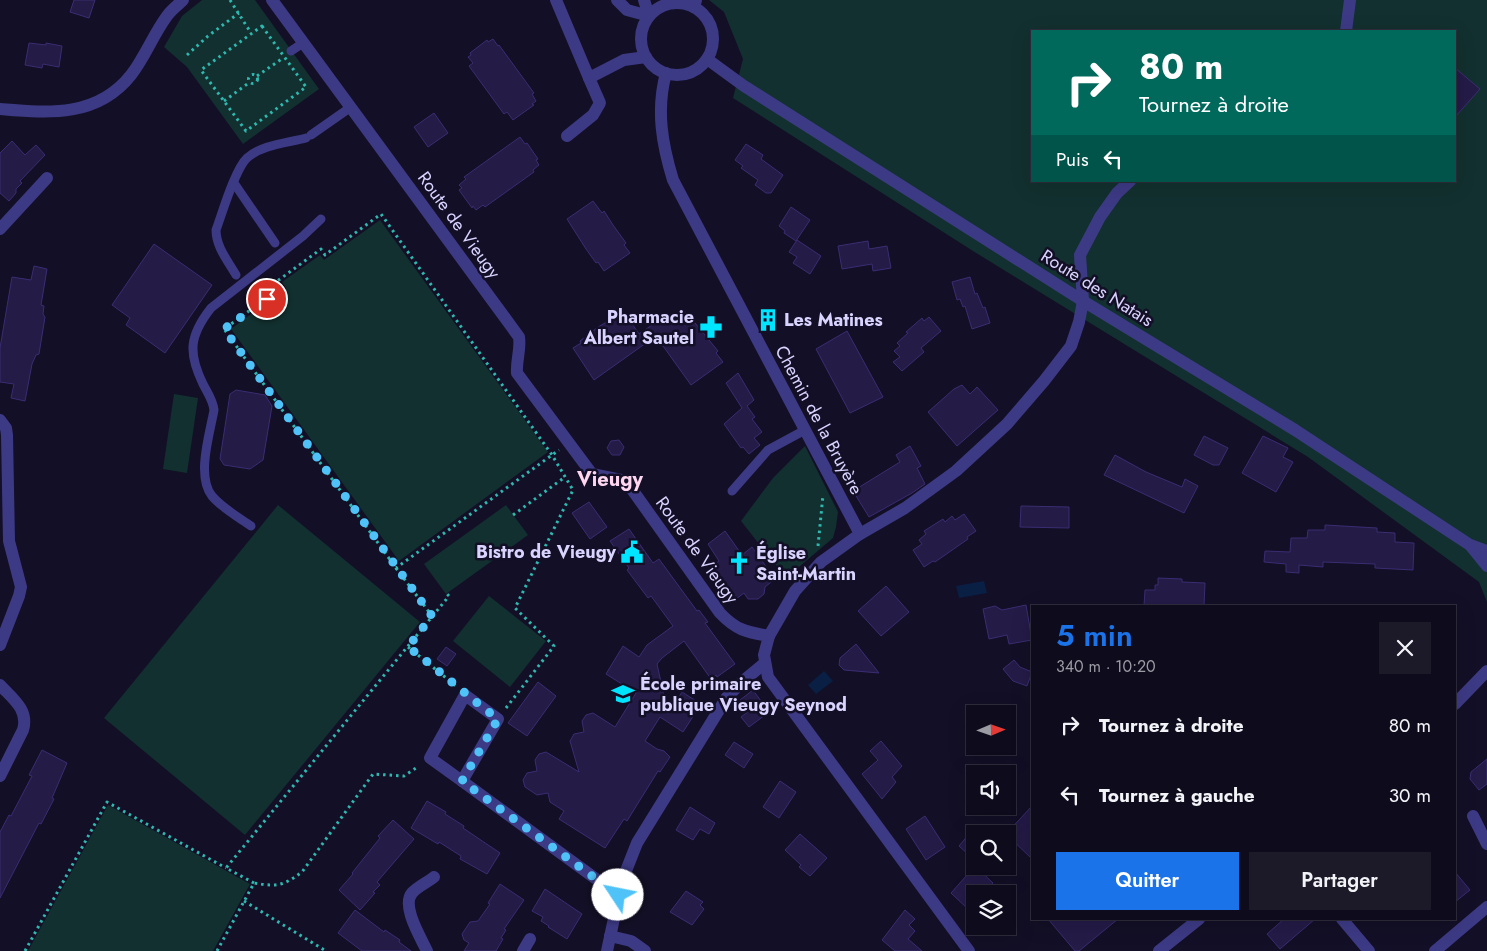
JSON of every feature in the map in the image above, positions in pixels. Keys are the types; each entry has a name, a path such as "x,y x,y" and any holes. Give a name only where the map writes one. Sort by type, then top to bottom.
{"street":[{"path":"0,108 68,111 87,107 102,99 117,89 131,75 167,16 183,0"},
{"name":"Route de Vieugy","path":"272,0 519,337 520,351 517,373 592,474 626,481 720,613 731,624 744,630 769,636"},
{"path":"556,0 600,103 593,115 567,136"},
{"path":"616,0 627,10 649,16"},
{"path":"644,0 649,16"},
{"path":"1346,30 1350,0"},
{"path":"670,4 695,4 704,14 710,25 713,36 712,48 707,59 699,68 689,73 678,75 666,73 652,64 646,57 642,44 643,29 649,16 659,8 670,4"},
{"path":"589,78 624,60 646,57"},
{"name":"Route des Natais","path":"707,59 744,86 1083,301 1295,430 1470,545 1487,551"},
{"name":"Chemin de la Bruyère","path":"666,73 661,92 662,135 673,180 860,534"},
{"path":"0,229 46,178"},
{"path":"969,951 768,677 765,663 766,643 795,591 816,567 860,534 905,508 962,466 1007,424 1044,381 1071,346 1079,322 1083,301 1080,256 1116,193 1129,182"},
{"path":"0,420 6,428 7,435 10,541 21,586 0,645"},
{"name":"Route des Natais","path":"1470,545 1487,566"},
{"path":"1456,703 1484,674 1487,661"},
{"path":"607,951 622,880 637,843 727,697 765,663"},
{"path":"0,686 20,707 25,718 23,730 0,776"},
{"path":"462,781 498,719 466,695 430,758 618,895"},
{"path":"1473,816 1487,844"},
{"path":"427,951 408,905 411,894 434,877"},
{"path":"1435,951 1487,906"},
{"path":"1159,951 1199,920"},
{"path":"1343,920 1369,951"},
{"path":"610,936 631,941 645,951"},
{"path":"523,951 530,939"}],"lane":[{"path":"288,54 303,42"},
{"path":"236,275 218,245 216,230 242,163 247,157 262,150 308,136 351,107"},
{"path":"234,183 275,243"},
{"path":"251,526 218,502 207,488 204,478 204,466 214,410 195,367 193,349 195,332 211,308 303,236 321,219"},
{"path":"732,491 768,450 804,430"}],"path":[{"path":"230,0 251,34"},
{"path":"187,55 208,36 239,13"},
{"path":"262,26 288,54 306,88 246,131 201,70 262,26"},
{"path":"224,101 250,82 249,77 252,74 257,76 288,54"},
{"path":"432,616 224,329 281,288 276,282 321,249 325,255 381,214 552,454 573,490 515,608 554,646 498,719"},
{"path":"396,568 552,454"},
{"path":"816,567 826,470"},
{"path":"513,515 565,477"},
{"path":"226,868 408,647 449,596 447,594"},
{"path":"408,647 448,678 466,695"},
{"path":"25,951 107,802 254,883 279,886 287,883 302,872 373,774 404,776 430,758"},
{"path":"217,951 254,883"},
{"path":"244,901 326,951"}],"green space":[{"path":"202,0 255,0 319,89 243,144 187,67 164,47 182,16"},
{"path":"709,0 1487,0 1487,602 1479,582 1308,457 973,251 733,98 743,59 724,12"},
{"path":"380,220 548,452 399,561 231,329 286,288 282,282 320,255 324,260"},
{"path":"174,394 198,398 187,473 163,469"},
{"path":"805,446 838,512 836,527 833,538 786,578 741,521 773,478"},
{"path":"278,505 420,622 245,835 104,718"},
{"path":"506,505 528,535 446,594 424,564"},
{"path":"489,596 546,641 510,687 453,641"},
{"path":"108,805 250,884 213,951 28,951"}],"water":[{"path":"984,581 987,593 959,598 956,586"},
{"path":"824,671 833,681 816,694 808,685"}],"building":[{"path":"74,0 95,0 89,18 70,12"},
{"path":"493,39 534,93 532,94 536,101 532,104 534,105 513,120 507,112 504,114 469,66 473,63 468,57 471,55 470,53 487,40 488,42"},
{"path":"29,43 46,45 46,43 62,46 59,67 43,64 42,68 25,65"},
{"path":"1456,69 1480,89 1456,116"},
{"path":"434,113 448,133 428,147 414,127"},
{"path":"520,137 525,144 527,143 538,159 536,160 539,165 533,170 534,172 485,207 483,205 476,210 473,206 472,208 459,190 462,188 459,185 466,179 464,177"},
{"path":"12,141 25,155 36,145 45,155 20,181 22,183 9,201 0,193 0,153"},
{"path":"746,144 763,155 761,159 783,175 771,193 766,193 755,185 758,180 741,168 743,166 735,160"},
{"path":"593,201 602,213 604,211 626,243 624,245 630,253 604,271 586,249 567,219"},
{"path":"791,207 810,220 796,241 784,233 785,231 779,226"},
{"path":"797,240 821,256 810,274 793,263 797,257 789,252"},
{"path":"868,241 869,249 887,246 891,268 873,271 872,264 842,269 838,246"},
{"path":"154,244 212,285 165,353 126,325 130,318 112,305"},
{"path":"34,266 47,269 41,305 44,306 43,314 45,317 39,354 36,355 32,364 25,401 11,398 14,384 0,382 0,348 12,277 31,280"},
{"path":"970,277 975,294 977,293 983,308 985,307 990,323 972,329 965,306 963,307 960,299 957,300 952,282"},
{"path":"624,312 639,334 665,316 670,323 686,312 718,351 716,353 723,362 691,385 663,346 646,343 594,380 573,348 598,327"},
{"path":"929,317 941,331 921,348 924,352 902,371 893,362 900,357 894,351 900,346 897,343 922,318 924,321"},
{"path":"847,331 883,397 850,413 816,349"},
{"path":"738,373 754,400 747,406 755,417 752,419 762,432 754,438 760,445 749,454 743,447 741,448 724,424 742,408 726,383"},
{"path":"962,385 970,394 977,387 998,410 957,446 928,412 954,389"},
{"path":"236,390 265,395 272,406 263,460 250,469 224,465 220,459 230,394"},
{"path":"1204,436 1228,448 1219,465 1213,465 1194,455"},
{"path":"1263,436 1288,448 1283,457 1293,462 1276,492 1242,473"},
{"path":"619,440 624,447 620,455 612,455 607,448 611,441"},
{"path":"910,446 921,466 917,468 925,484 869,517 853,491 900,462 896,455"},
{"path":"1115,455 1146,472 1182,487 1185,479 1198,486 1184,513 1104,475"},
{"path":"589,502 607,527 590,539 572,513"},
{"path":"1021,506 1069,507 1069,528 1020,527"},
{"path":"964,514 976,531 967,537 968,539 935,562 933,561 924,567 913,550 922,544 919,540 926,534 924,531 943,519 945,522 952,516 955,520"},
{"path":"1325,525 1377,528 1377,532 1395,533 1395,542 1414,543 1413,570 1375,568 1375,564 1323,562 1323,567 1299,565 1299,573 1286,572 1286,564 1264,562 1265,551 1290,552 1291,538 1307,538 1308,530 1325,530"},
{"path":"629,529 653,563 659,559 697,611 699,610 708,622 705,623 735,664 711,679 684,641 657,664 668,714 682,692 701,704 683,732 660,717 645,741 664,751 670,757 660,772 658,771 627,821 624,819 605,848 559,819 564,811 550,802 548,793 537,795 525,787 523,780 527,773 537,771 535,760 539,754 546,752 579,772 570,741 574,734 584,732 582,721 586,715 593,713 615,727 636,693 606,674 623,646 639,657 647,645 673,626 651,596 648,598 627,570 629,568 610,541"},
{"name":"Église Saint-Martin","path":"725,531 742,555 752,547 775,579 765,587 764,594 758,599 748,599 744,593 736,599 732,593 730,595 712,566 719,561 708,544"},
{"path":"1158,578 1182,579 1182,582 1205,583 1204,605 1144,605 1145,590 1155,590 1155,585 1158,585"},
{"path":"886,586 909,612 881,636 858,611"},
{"path":"1026,605 1031,640 1009,644 1007,635 989,639 983,609 995,606 1002,610"},
{"path":"856,644 879,673 844,670 839,665 840,658"},
{"path":"446,647 456,654 447,666 437,659"},
{"path":"1014,660 1020,667 1031,672 1027,686 1013,681 1003,669"},
{"path":"538,682 556,696 527,736 508,723"},
{"path":"753,690 769,712 749,727 741,717 749,711 740,700"},
{"path":"881,741 902,766 892,777 896,782 882,799 862,774 878,760 870,751"},
{"path":"734,742 753,754 744,768 725,755"},
{"path":"42,750 67,763 52,798 54,799 41,824 39,823 0,898 0,832 9,815 11,816 32,776 29,775"},
{"path":"1487,759 1487,784 1479,790 1470,779 1471,772"},
{"path":"780,781 796,792 779,818 763,807"},
{"path":"427,801 446,812 445,814 464,826 463,828 500,853 487,874 460,859 461,856 439,842 438,844 411,828"},
{"path":"690,807 715,823 709,834 700,829 693,840 676,830"},
{"path":"1031,807 1031,858 1016,844 1016,825 1014,825"},
{"path":"925,816 945,847 926,860 906,829"},
{"path":"393,820 414,839 377,882 380,885 360,910 339,890 380,838 378,836"},
{"path":"800,834 827,858 810,876 799,867 801,865 785,850"},
{"path":"966,838 966,852 959,846"},
{"path":"1456,873 1470,890 1456,901"},
{"path":"967,875 985,875 993,883 991,885 966,885 966,907 951,893"},
{"path":"500,884 524,900 504,929 506,930 501,938 503,939 496,951 464,951 469,943 464,940 462,934 470,922 478,921 490,904 488,903"},
{"path":"545,889 582,914 567,939 548,927 541,921 543,917 532,911"},
{"path":"686,891 703,902 700,905 704,909 692,925 670,912"},
{"path":"355,910 384,932 385,930 400,940 399,942 411,951 362,951 338,933"},
{"path":"905,910 915,919 909,925 915,931 908,939 922,951 895,951 882,940"},
{"path":"1049,920 1117,920 1079,951 1075,951"},
{"path":"1283,920 1314,920 1280,949 1267,934"}],"place":[{"name":"Les Matines","path":"768,320"},
{"name":"Pharmacie Albert Sautel","path":"711,327"},
{"name":"Bistro de Vieugy","path":"632,552"},
{"name":"Église Saint-Martin","path":"739,563"},
{"name":"École primaire publique Vieugy Seynod","path":"623,694"}],"district":[{"name":"Vieugy","path":"610,479"}],"route":[{"path":"267,299 224,329 432,616 408,647 498,719 462,781 611,892 618,895"}]}
